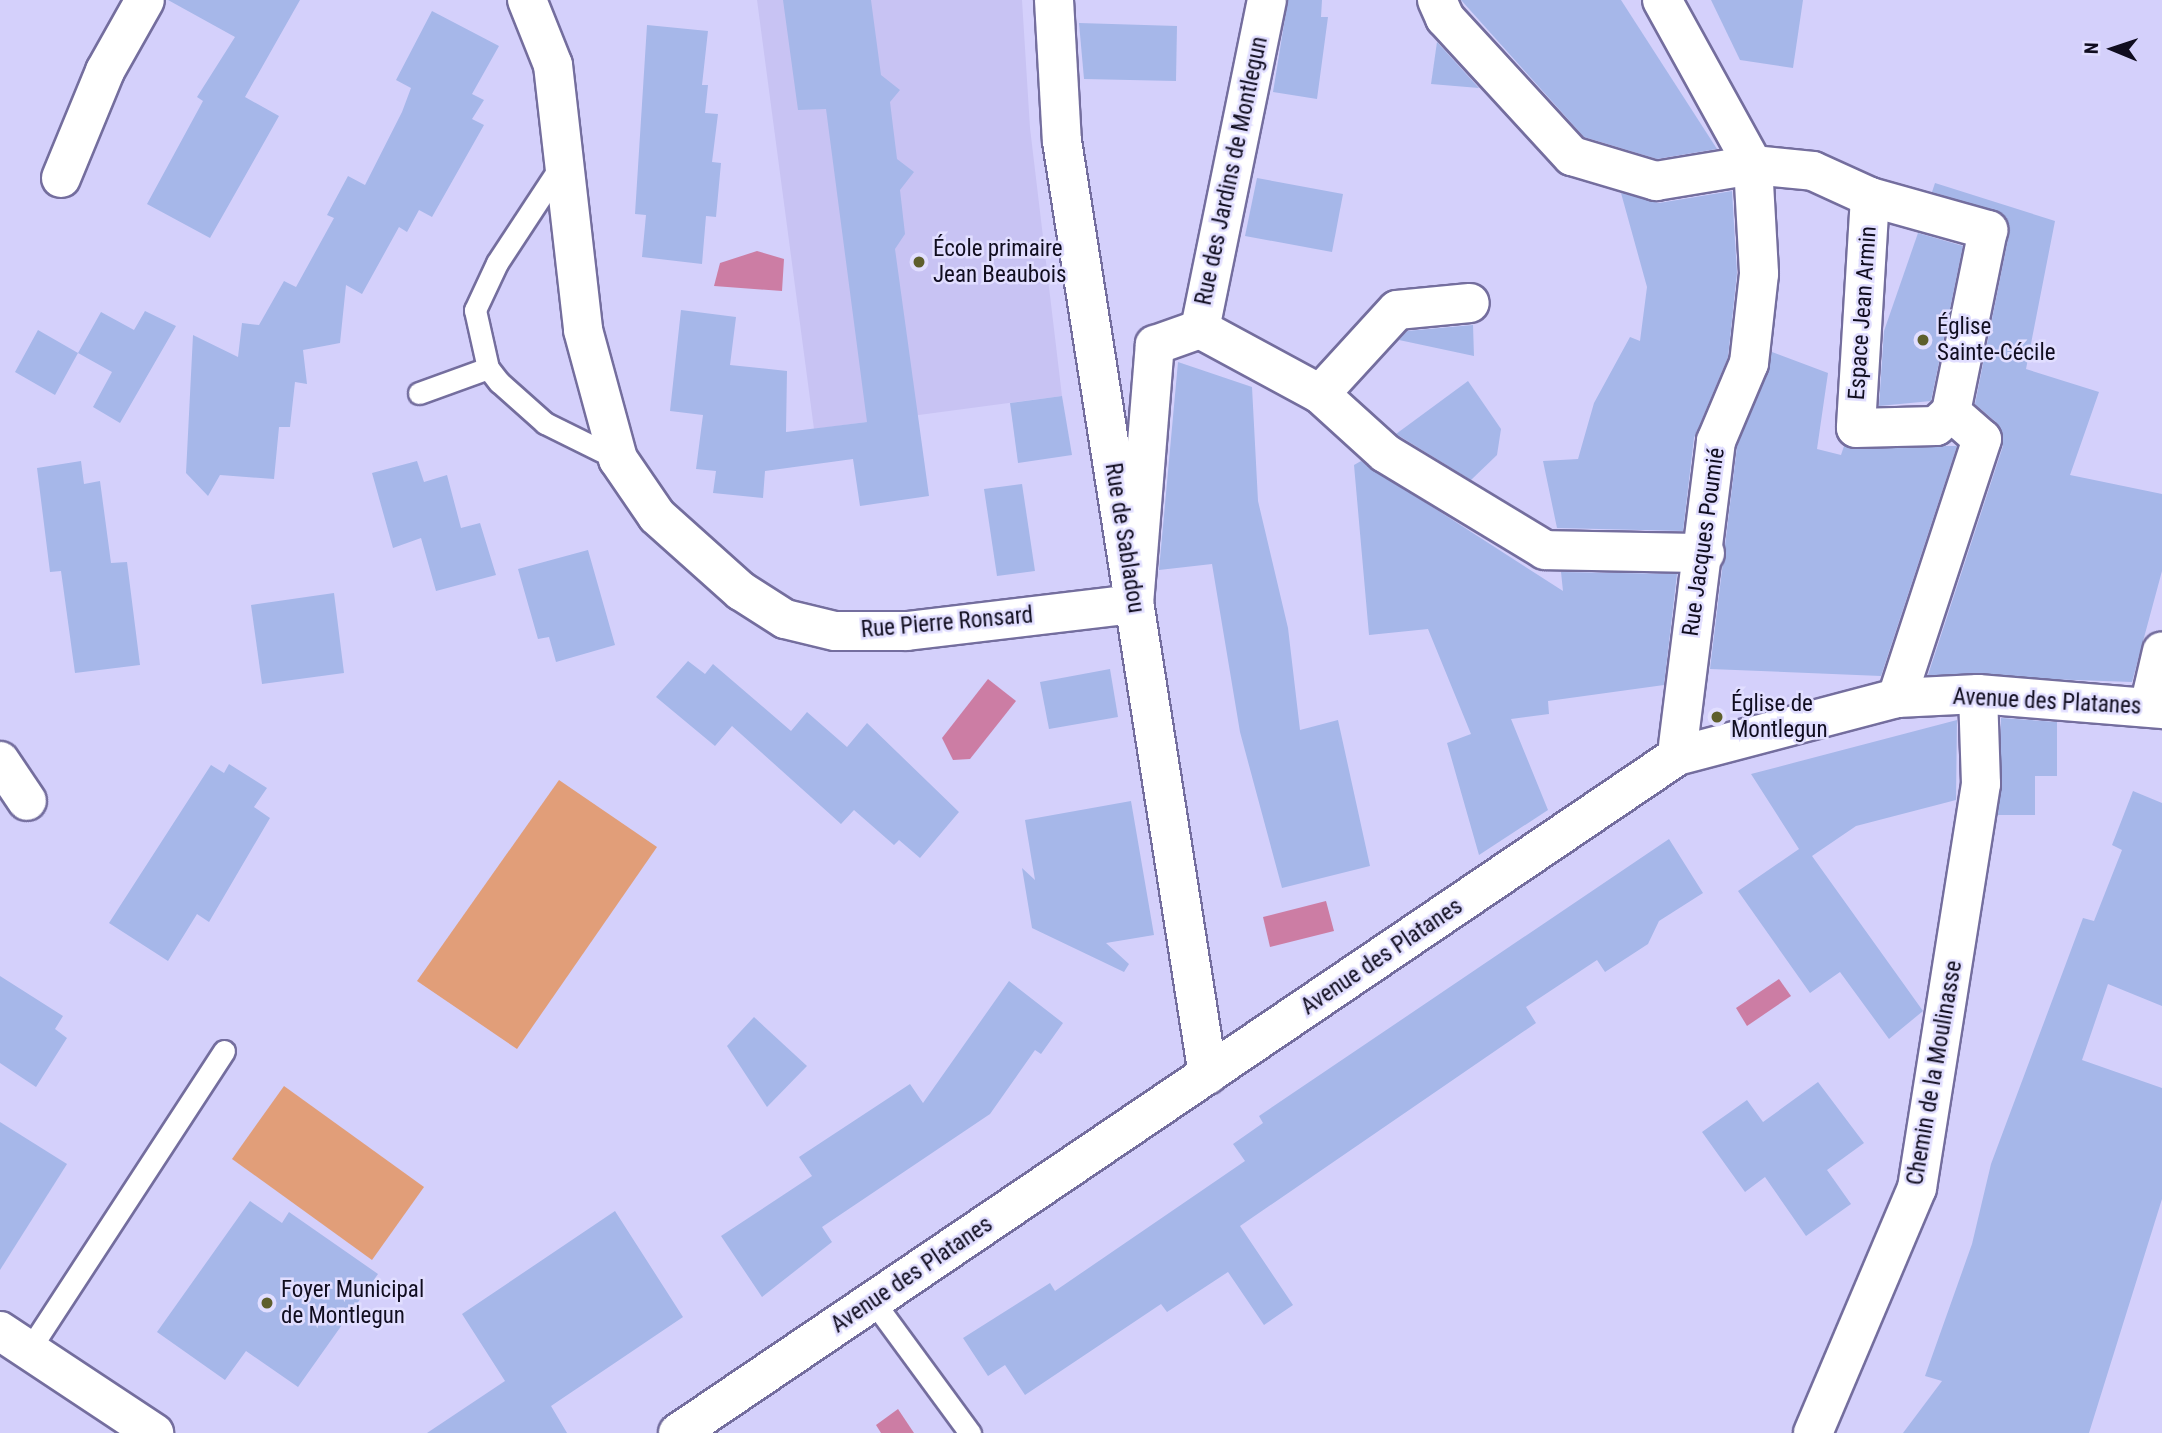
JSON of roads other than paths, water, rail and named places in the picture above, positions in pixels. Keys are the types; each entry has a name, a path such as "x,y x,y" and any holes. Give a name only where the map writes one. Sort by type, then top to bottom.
{"street":[{"path":"61,178 105,71 145,0"},
{"name":"Rue Pierre Ronsard","path":"527,0 553,65 566,158 583,330 618,459 657,516 741,591 785,620 835,631 907,631 1134,604"},
{"name":"Rue de Sabladou","path":"1054,0 1062,141 1208,1075"},
{"name":"Rue des Jardins de Montlegun","path":"1134,604 1156,345 1200,329 1267,0"},
{"path":"1437,0 1445,18 1572,156 1656,181 1753,165 1813,171 1870,197 1988,230 1951,412 1982,439 1897,698"},
{"path":"1662,0 1753,165"},
{"name":"Rue Jacques Poumié","path":"1677,756 1705,554 1716,441 1749,363 1759,274 1753,165"},
{"name":"Espace Jean Armin","path":"1870,197 1856,428 1936,426 1951,412"},
{"path":"1320,394 1397,310 1470,303"},
{"path":"1200,329 1320,394 1385,453 1545,550 1705,554"},
{"path":"2155,708 2162,651"},
{"name":"Avenue des Platanes","path":"678,1433 1677,756 1897,698 1978,694 2155,708"},
{"name":"Chemin de la Moulinasse","path":"1813,1433 1917,1188 1981,784 1978,694"},
{"path":"0,761 27,801"},
{"path":"15,1341 154,1433"}],"lane":[{"path":"419,393 488,368 475,310 497,263 566,158"},
{"name":"Rue Pierre Ronsard","path":"488,368 545,423 618,459"},
{"path":"15,1341 223,1051"},
{"path":"873,1301 970,1433"}],"place":[{"name":"École primaire Jean Beaubois","path":"919,262"},
{"name":"Église Sainte-Cécile","path":"1923,340"},
{"name":"Église de Montlegun","path":"1717,717"},
{"name":"Foyer Municipal de Montlegun","path":"267,1303"}]}
